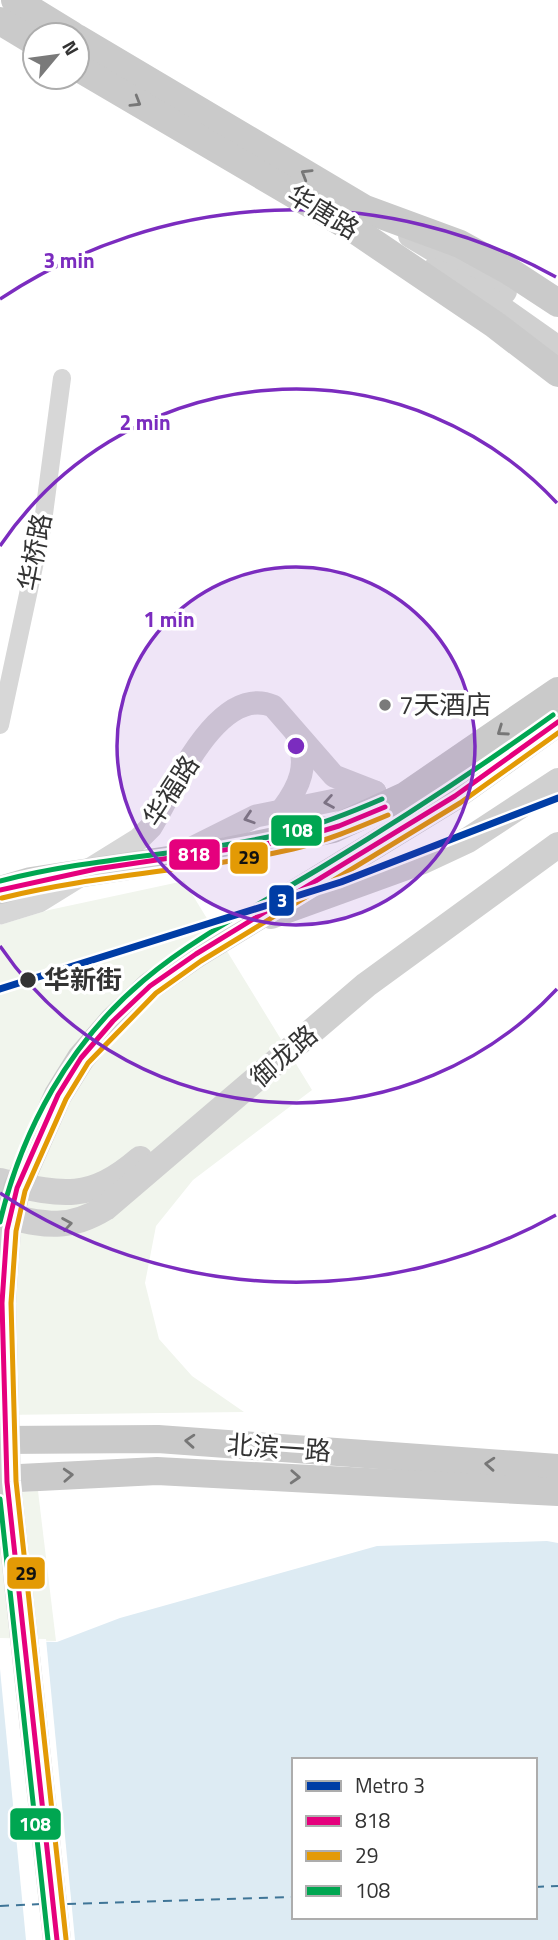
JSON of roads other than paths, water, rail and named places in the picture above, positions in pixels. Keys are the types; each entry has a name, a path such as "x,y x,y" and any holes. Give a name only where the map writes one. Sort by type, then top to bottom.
{"main road":[{"path":"7,15 26,21"},
{"path":"7,15 21,28"},
{"name":"华唐路","path":"91,47 361,220 558,373"},
{"name":"华唐路","path":"91,75 361,220 460,244 509,271 558,303"},
{"path":"361,220 458,262 558,327"},
{"path":"361,220 494,303 558,349"},
{"path":"0,890 31,881 164,862 223,842 333,828 369,815 444,772 558,691"},
{"path":"57,1940 7,1482 2,1303 8,1230 17,1188 58,1095 81,1058 113,1021 159,980 455,796 558,722"},
{"path":"243,926 423,861 468,840 558,781"},
{"path":"509,814 546,798 558,798"},
{"name":"御龙路","path":"0,1181 74,1195 96,1189 114,1179 354,972 558,829"},
{"name":"御龙路","path":"0,1214 57,1226 77,1223 105,1208 366,985 558,845"},
{"name":"北滨一路","path":"0,1440 158,1439 558,1468"},
{"name":"北滨一路","path":"0,1479 157,1471 558,1492"}],"street":[{"name":"华桥路","path":"0,725 42,529 62,378"},
{"name":"华福路","path":"0,913 39,901 139,839 150,827 209,731 230,710 245,703 260,701 273,706 334,776 375,792"},
{"path":"282,810 296,792 303,771 301,746 293,727"},
{"path":"223,842 239,822 282,810 375,792 444,772"}],"metro line":[{"name":"3","path":"0,989 341,882 558,798"}],"place":[{"name":"7天酒店","path":"385,705"},
{"name":"华新街","path":"28,980"}]}
